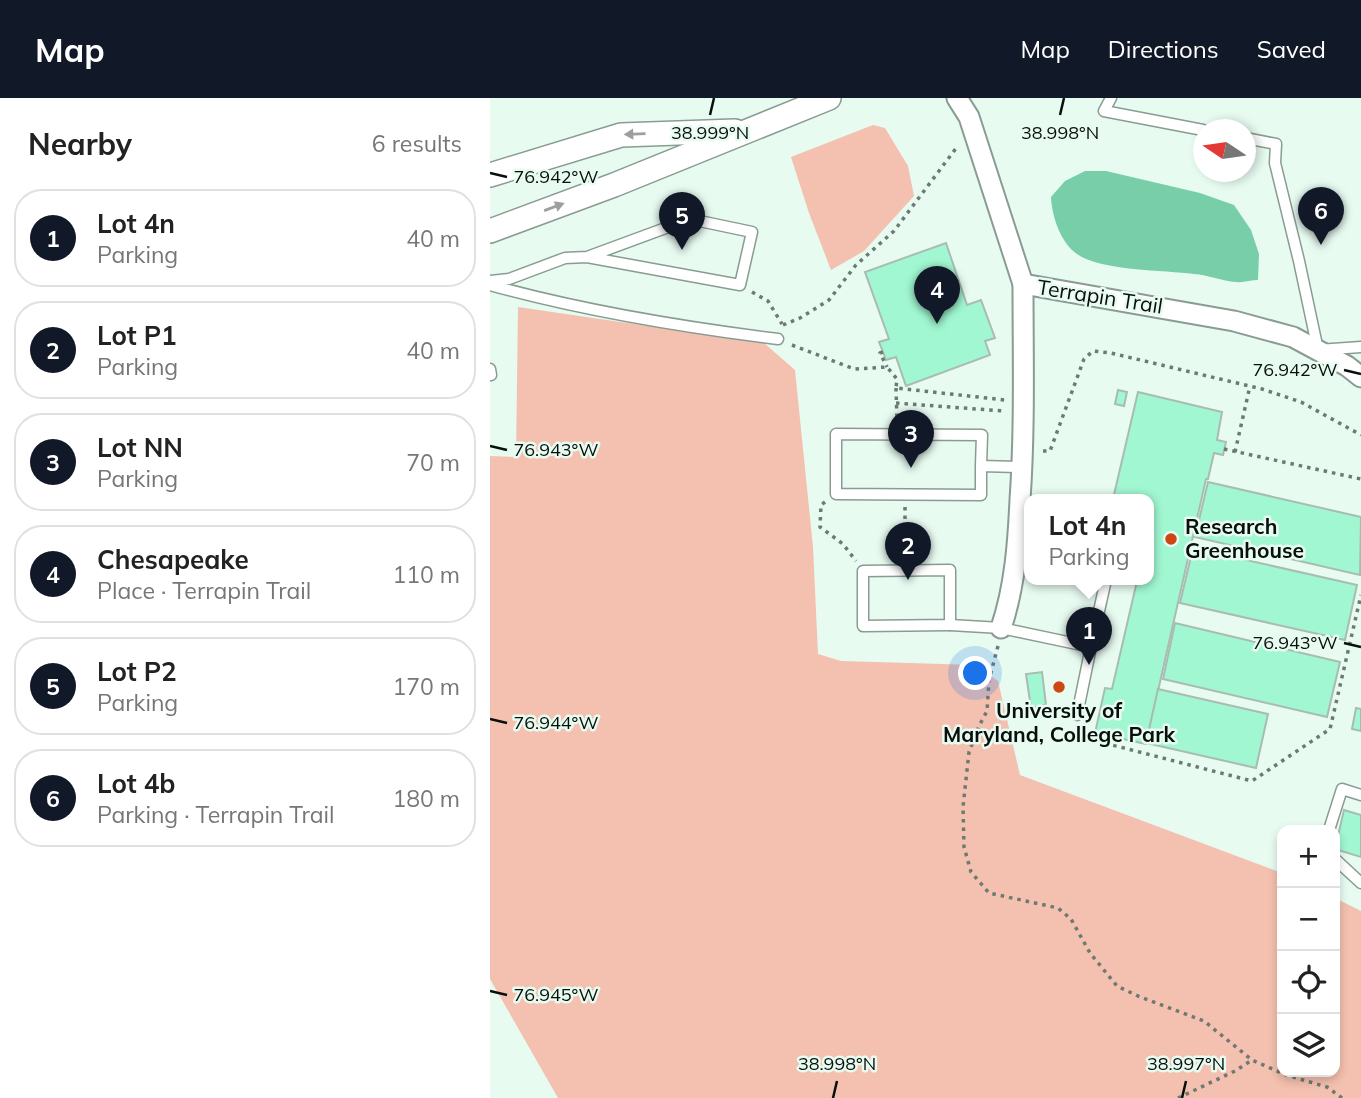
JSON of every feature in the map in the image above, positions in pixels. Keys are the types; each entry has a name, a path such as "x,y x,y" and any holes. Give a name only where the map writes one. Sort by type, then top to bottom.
{"street":[{"path":"490,231 829,98"},
{"name":"Terrapin Trail","path":"957,98 969,117 1023,284 1234,321 1293,337 1347,366 1361,377"},
{"path":"490,175 621,135 752,130"},
{"path":"1002,628 1017,553 1023,459 1023,284"}],"lane":[{"path":"1111,98 1104,111 1193,128"},
{"path":"1256,140 1276,144 1275,163 1318,350 1361,347"},
{"path":"490,283 509,279 565,258 587,257 740,285 752,232 690,219 587,257"},
{"path":"490,283 560,302 657,321 778,339"},
{"path":"836,434 982,435 981,466 981,495 836,494 836,434"},
{"path":"981,466 1023,459"},
{"path":"950,625 950,570 863,571 863,626 950,625 1002,628 1091,647"},
{"path":"1077,715 1105,585"},
{"path":"1331,825 1342,789 1361,794"},
{"path":"1340,864 1361,883"}],"path":[{"path":"887,367 854,369 820,358 778,339 783,325 829,300 856,265 894,232 957,147"},
{"path":"740,285 768,301 783,325"},
{"path":"1023,459 1050,451 1084,359 1093,351 1250,386 1301,402 1361,435"},
{"path":"883,352 880,353 887,367 897,379 896,403 1009,411"},
{"path":"1235,452 1250,386"},
{"path":"896,388 1010,401"},
{"path":"1224,449 1361,479"},
{"path":"836,494 821,505 820,527 843,544 863,571"},
{"path":"905,521 905,543"},
{"path":"1077,715 1081,737 1252,782 1330,729 1361,594"},
{"path":"1002,628 989,680 987,711 969,752 963,807 964,848 971,872 989,893 1058,908 1071,919 1090,953 1117,986 1204,1021 1221,1032 1252,1060 1286,1075 1327,1087 1342,1098"},
{"path":"1178,1098 1252,1060"}],"shaded area":[{"path":"873,125 885,128 908,166 914,196 864,251 831,270 791,157"},
{"path":"1085,171 1106,171 1200,193 1234,205 1251,230 1259,254 1258,280 1236,282 1199,275 1116,267 1087,260 1077,254 1066,243 1058,228 1051,197 1065,181"},
{"path":"518,307 764,343 795,370 813,547 818,654 841,661 976,665 998,681 1020,775 1277,871 1277,1077 1340,1077 1340,900 1361,911 1361,1098 558,1098 490,979 490,456 516,457"}],"building":[{"path":"946,243 967,305 981,300 995,338 985,341 990,355 906,386 896,357 886,360 879,342 889,339 865,272"},
{"path":"1118,390 1127,392 1124,406 1115,404"},
{"name":"Research Greenhouse","path":"1138,392 1222,412 1217,440 1226,442 1223,455 1214,453 1206,479 1146,744 1095,733 1105,688 1112,689 1136,585 1154,585 1154,494 1114,494"},
{"path":"1208,482 1361,517 1360,575 1195,537"},
{"path":"1193,548 1357,585 1345,640 1180,603"},
{"path":"1175,623 1340,662 1327,717 1163,679"},
{"path":"1042,672 1046,705 1031,708 1026,674"},
{"path":"1158,689 1268,714 1256,768 1146,743"},
{"path":"1356,708 1361,709 1361,731 1352,729"},
{"path":"1344,810 1361,815 1361,857 1340,851 1340,827"}],"place":[{"name":"Lot 4b","path":"1321,245"},
{"name":"Lot P2","path":"682,250"},
{"name":"Chesapeake","path":"937,324"},
{"name":"Lot NN","path":"911,468"},
{"name":"Research Greenhouse","path":"1171,539"},
{"name":"Lot P1","path":"908,580"},
{"name":"Lot 4n","path":"1089,665"},
{"name":"University of Maryland, College Park","path":"1059,687"}]}
